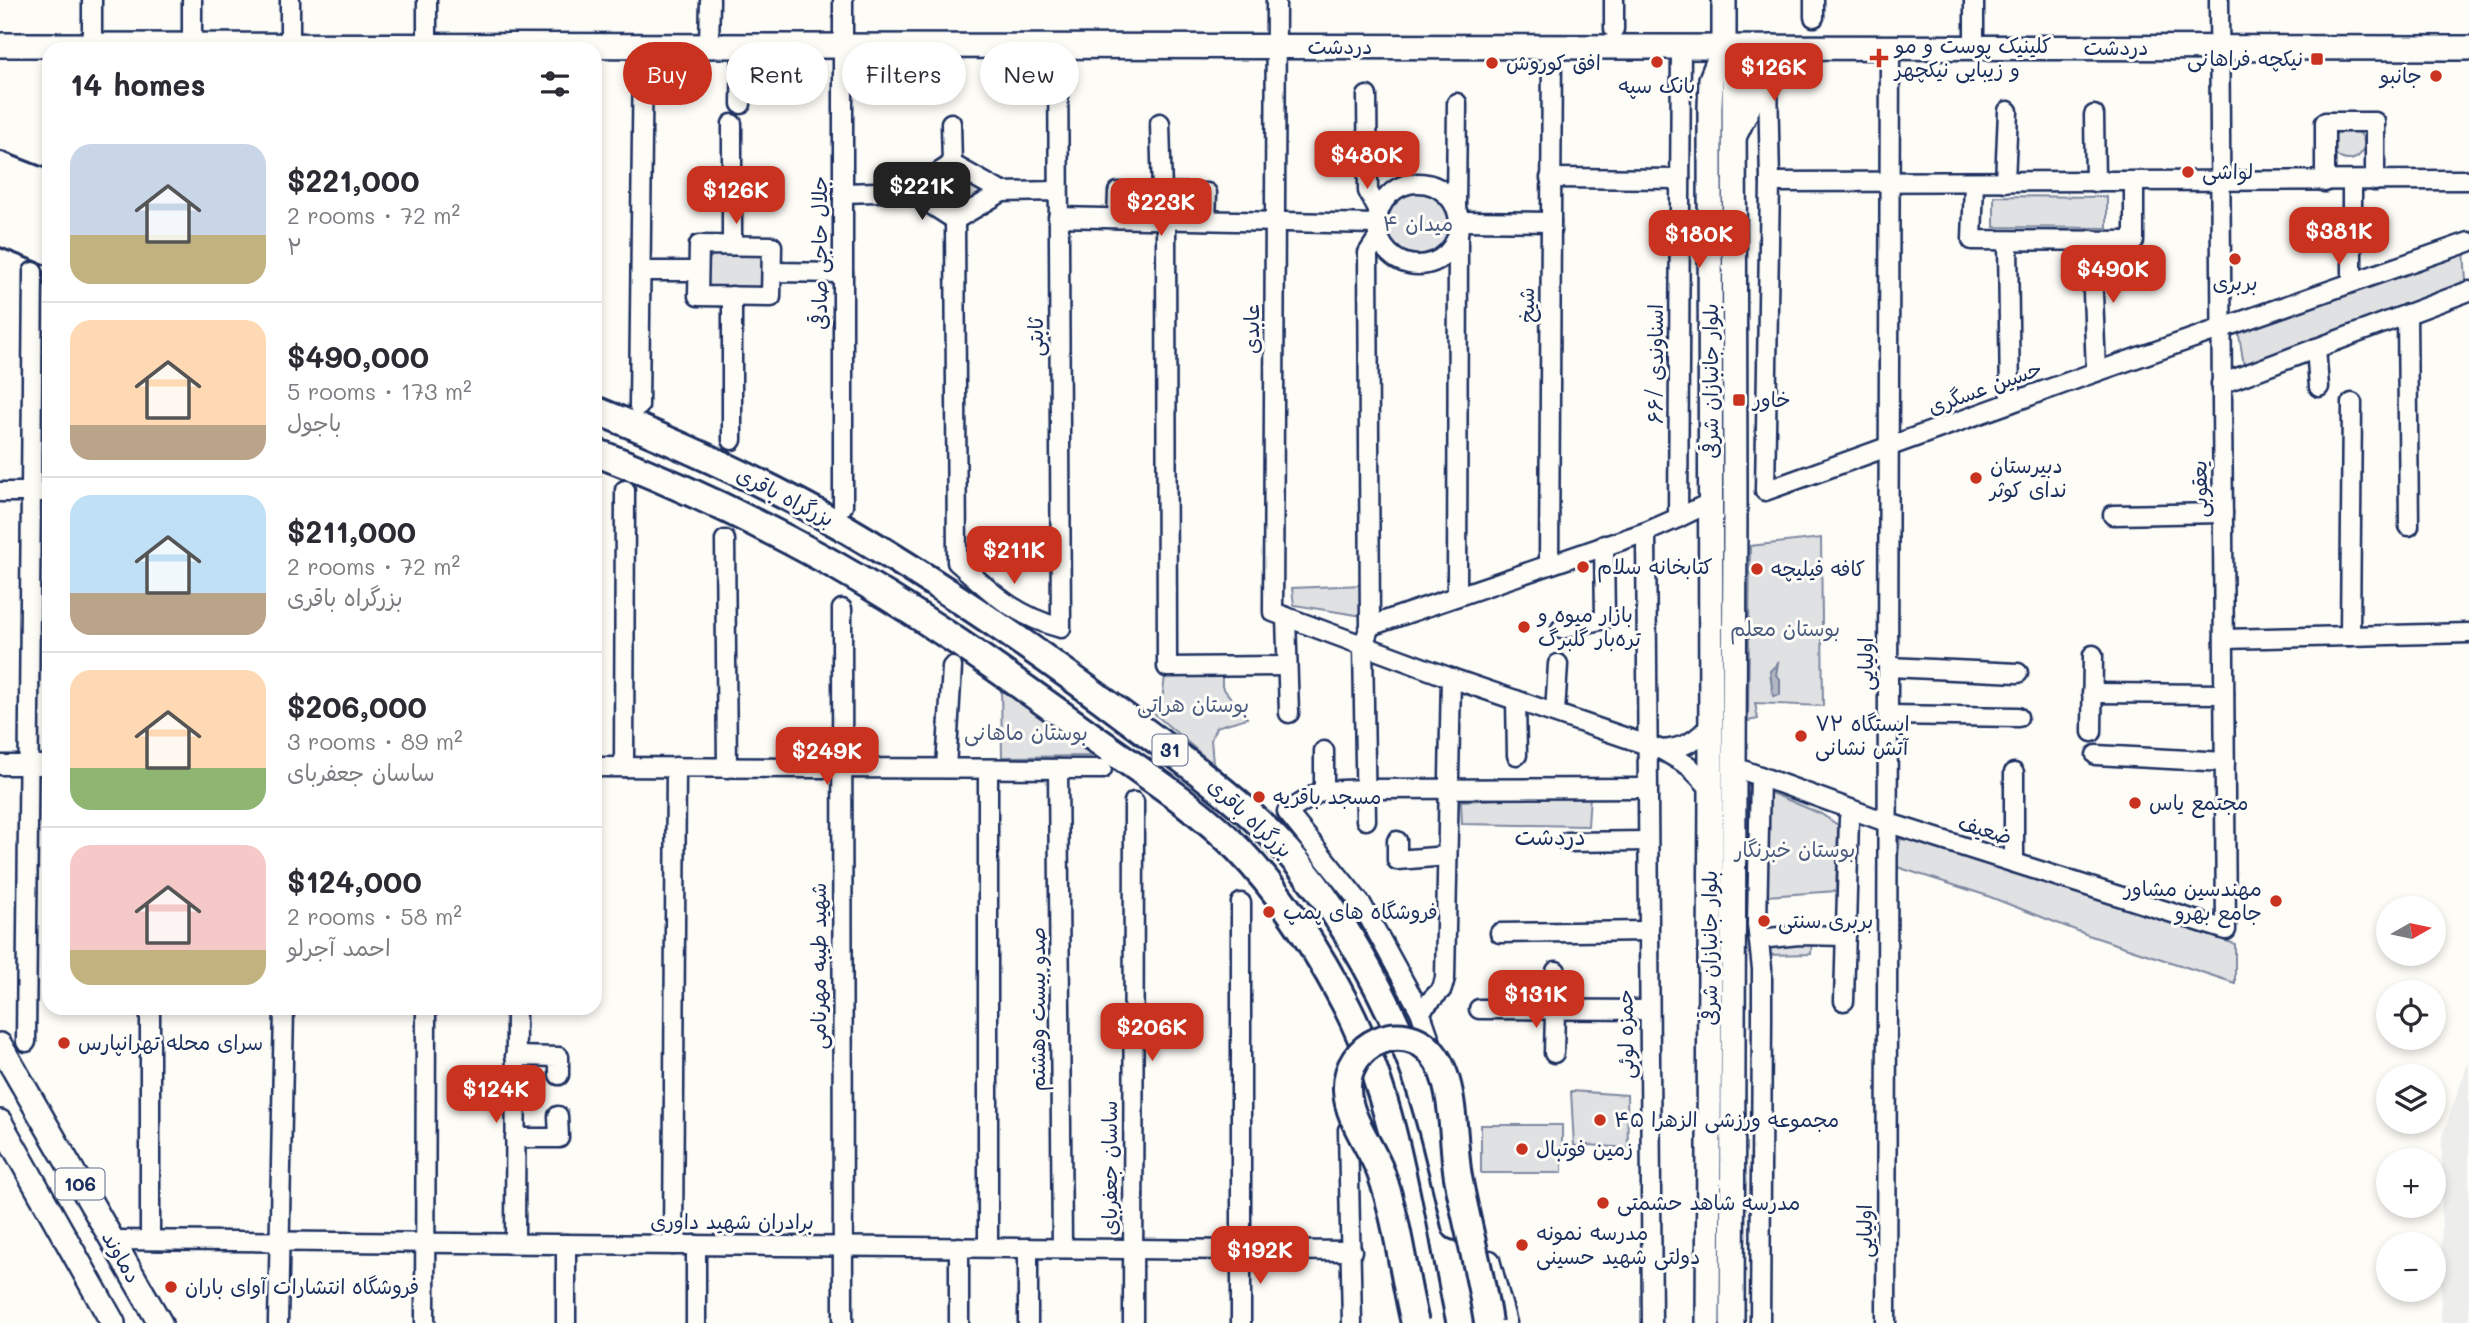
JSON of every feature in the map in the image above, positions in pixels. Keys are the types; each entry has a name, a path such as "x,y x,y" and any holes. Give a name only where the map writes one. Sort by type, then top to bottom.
{"highway":[{"path":"0,166 42,182"},
{"path":"0,190 42,205"},
{"path":"0,211 42,227"},
{"path":"0,232 42,248"},
{"name":"بزرگراه باقری","path":"602,413 750,478 841,526 952,594 1076,680 1233,797 1267,828 1331,908 1396,1024 1427,1108 1479,1323"},
{"name":"بزرگراه باقری","path":"602,455 734,512 823,559 933,625 1210,822 1239,849 1270,886 1317,955 1346,1006 1371,1060 1405,1187 1431,1323"},
{"path":"1415,1323 1390,1203 1380,1172 1354,1117 1347,1090 1350,1068 1360,1053 1374,1041 1395,1038 1418,1042 1429,1049 1440,1065 1444,1077 1449,1096 1459,1179 1488,1323"}],"main road":[{"path":"1724,0 1724,47"},
{"name":"دردشت","path":"0,45 42,46"},
{"name":"دردشت","path":"602,47 623,46"},
{"name":"دردشت","path":"1079,46 2469,48"},
{"name":"بلوار جانبازان شرقی","path":"1724,47 1734,79 1732,1323"},
{"name":"بلوار جانبازان شرقی","path":"1708,1323 1711,789 1710,108 1712,79 1724,47"},
{"path":"1732,141 1772,47"},
{"name":"دماوند","path":"0,1045 159,1323"},
{"name":"دماوند","path":"0,1122 113,1323"},
{"path":"17,1152 51,1133"}],"street":[{"path":"92,0 92,42"},
{"path":"192,0 192,42"},
{"path":"290,0 290,42"},
{"path":"427,0 427,42"},
{"path":"709,42 710,0"},
{"name":"جلال حاجی صادقی","path":"844,0 844,42"},
{"name":"عابدی","path":"1276,0 1280,615 1287,666 1289,713"},
{"path":"1614,0 1614,29"},
{"path":"1974,0 1974,48"},
{"name":"یعقوبی","path":"2218,0 2227,930"},
{"name":"شیخ","path":"1549,564 1552,47"},
{"name":"اسناوندی /۶۶","path":"1678,519 1681,47"},
{"name":"اولیایی","path":"1886,1323 1890,48"},
{"path":"1769,81 1770,182 2220,183 2469,180"},
{"path":"1366,820 1363,646 1370,626 1368,253 1378,224 1385,198 1396,188 1409,183 1423,182 1448,195 1458,221 1453,247 1432,263 1406,264 1385,249 1378,224 1368,191 1367,96"},
{"path":"1457,103 1457,596"},
{"path":"639,406 642,105"},
{"name":"جلال حاجی صادقی","path":"843,506 844,105"},
{"name":"ثابتی","path":"955,220 957,562 1014,610 1038,622 1061,628 1058,105"},
{"path":"2005,182 2008,111"},
{"path":"2094,115 2095,182"},
{"path":"2325,182 2325,122 2375,122 2375,181"},
{"path":"951,123 952,164"},
{"path":"1160,123 1162,193"},
{"path":"732,124 732,246"},
{"path":"843,193 910,191 952,164"},
{"path":"952,164 1002,192"},
{"path":"1550,178 1680,179"},
{"path":"2352,181 2352,282"},
{"name":"حسین عسگری","path":"1770,182 1765,491 2096,372 2469,243"},
{"path":"1974,182 1972,240 2008,241 2134,241 2134,183"},
{"path":"910,191 955,220 1002,192 1058,191"},
{"path":"1117,218 1118,192 1207,193 1206,220"},
{"path":"1058,217 1378,224"},
{"path":"1166,219 1167,667 1287,666"},
{"path":"1458,221 1551,222"},
{"path":"2318,230 2352,229"},
{"path":"2091,240 2096,372"},
{"path":"2008,241 2010,403"},
{"path":"699,245 732,246 772,246 771,297 698,296 699,245"},
{"path":"640,271 698,271"},
{"path":"26,1042 29,765 40,492 33,272"},
{"path":"772,272 843,274"},
{"path":"2221,384 2469,291"},
{"path":"732,296 732,440"},
{"path":"2407,314 2409,526"},
{"path":"2316,348 2319,387"},
{"path":"2350,636 2352,403"},
{"path":"624,767 625,490"},
{"path":"0,492 40,492"},
{"path":"1370,626 1646,531 1711,502"},
{"path":"2113,515 2223,513"},
{"name":"حمزه لوئی","path":"1646,531 1654,747 1647,788 1652,1323"},
{"path":"725,540 727,768"},
{"path":"1560,629 1605,619 1604,545"},
{"name":"شهید طیبه مهرنامی","path":"842,609 843,1323"},
{"path":"1280,615 1451,678 1654,747 1689,766 1711,789"},
{"path":"2224,639 2469,633"},
{"path":"2092,732 2093,655"},
{"path":"1555,713 1558,664"},
{"path":"946,768 952,667"},
{"path":"1889,667 2018,673"},
{"path":"1420,1011 1442,989 1445,978 1451,678"},
{"path":"2092,693 2224,694"},
{"path":"1516,700 1517,755"},
{"path":"1889,715 2018,717"},
{"path":"1654,747 1677,748 1690,743 1702,735 1711,724"},
{"path":"1324,751 1324,791"},
{"path":"2096,755 2225,762"},
{"path":"0,765 42,765"},
{"name":"ضعیف","path":"1732,766 1889,823 2227,930"},
{"path":"602,767 1102,769"},
{"path":"673,1245 676,767"},
{"path":"988,769 988,1247"},
{"name":"صدو بیست وهشتم","path":"1058,769 1062,1248"},
{"path":"2014,773 2014,863"},
{"path":"1760,776 1760,1323"},
{"path":"1448,1088 1420,1011 1362,905 1287,812 1324,791 1647,788"},
{"name":"ساسان جعفربای","path":"1133,1323 1134,802"},
{"path":"1844,1001 1849,818"},
{"path":"1397,841 1397,860 1447,856"},
{"path":"1567,842 1647,841"},
{"path":"1241,903 1241,1323"},
{"path":"1500,933 1648,932"},
{"path":"1759,939 1799,935 1846,936"},
{"path":"1554,1053 1556,971"},
{"path":"1479,1009 1648,1010"},
{"path":"150,1015 150,1240"},
{"path":"278,1323 284,1015"},
{"path":"425,1323 426,1015"},
{"path":"515,1243 516,1015"},
{"path":"515,1056 559,1057 559,1075"},
{"path":"515,1138 559,1138 558,1116"},
{"path":"1348,1130 1352,1323"},
{"name":"برادران شهید داوری","path":"111,1240 1352,1251"},
{"path":"566,1244 566,1323"},
{"path":"696,1245 696,1323"},
{"path":"959,1247 959,1323"},
{"path":"1028,1248 1028,1323"},
{"path":"1490,1260 1507,1323"}],"shaded area":[{"path":"1778,663 1776,675 1780,679 1780,695 1773,696 1770,671"},
{"path":"2469,1060 2469,1323 2441,1323 2441,1302 2446,1302 2446,1232 2441,1232 2442,1218 2446,1218 2446,1148 2442,1148 2446,1126"}],"green space":[{"path":"2348,128 2359,133 2364,144 2359,155 2348,160 2337,155 2332,144 2337,133"},
{"path":"953,171 989,192 955,214 921,192"},
{"name":"میدان ۴","path":"1417,191 1430,193 1445,206 1450,224 1448,237 1435,252 1417,257 1404,255 1389,242 1384,224 1386,211 1399,196"},
{"path":"1994,196 2107,197 2107,228 1994,227"},
{"path":"1122,197 1203,198 1203,216 1122,215"},
{"path":"2464,250 2466,281 2244,366 2238,329"},
{"path":"716,251 759,251 767,259 767,283 759,290 717,292 708,284 708,261"},
{"name":"بوستان معلم","path":"1821,538 1823,706 1755,703 1758,719 1748,721 1750,546"},
{"path":"1363,585 1363,616 1294,605 1292,588"},
{"name":"بوستان هراتی","path":"1222,671 1222,687 1247,718 1216,727 1211,739 1213,764 1150,710 1162,701 1165,676"},
{"name":"بوستان ماهانی","path":"1001,683 1094,756 1002,757"},
{"name":"بوستان خبرنگار","path":"1750,784 1821,814 1838,825 1836,891 1752,897"},
{"path":"1590,795 1588,826 1462,824 1461,801"},
{"path":"1900,839 1933,843 2235,944 2235,983 2088,935 1985,895 1897,867"},
{"path":"1812,939 1811,954 1768,955 1769,941"},
{"name":"مجموعه ورزشی الزهرا ۴۵","path":"1571,1091 1627,1095 1628,1148 1574,1146"},
{"name":"زمین فوتبال","path":"1481,1125 1562,1125 1562,1173 1481,1173"}],"place":[{"name":"کلینیک پوست و مو و زیبایی نیکچهر","path":"1879,58"},
{"name":"نیکچه فراهانی","path":"2317,59"},
{"name":"بانک سپه","path":"1657,62"},
{"name":"افق کوروش","path":"1492,63"},
{"name":"جانبو","path":"2436,76"},
{"name":"لواشی","path":"2188,172"},
{"name":"بربری","path":"2235,259"},
{"name":"خاور","path":"1739,400"},
{"name":"دبیرستان ندای کوثر","path":"1976,478"},
{"name":"کتابخانه سلام","path":"1583,567"},
{"name":"کافه فیلیچه","path":"1757,569"},
{"name":"بازار میوه و تره‌بار گلبرگ","path":"1524,627"},
{"name":"ایستگاه ۷۲ آتش نشانی","path":"1801,736"},
{"name":"مسجد باقریه","path":"1259,797"},
{"name":"مجتمع یاس","path":"2135,803"},
{"name":"مهندسین مشاور جامع بهرو","path":"2276,901"},
{"name":"فروشگاه های پمپ","path":"1269,912"},
{"name":"بربری سنتی","path":"1764,921"},
{"name":"سرای محله تهرانپارس","path":"64,1043"},
{"name":"مجموعه ورزشی الزهرا ۴۵","path":"1600,1120"},
{"name":"زمین فوتبال","path":"1522,1149"},
{"name":"مدرسه شاهد حشمتی","path":"1603,1203"},
{"name":"مدرسه نمونه دولتی شهید حسینی","path":"1522,1245"},
{"name":"فروشگاه انتشارات آوای باران","path":"171,1287"}],"district":[{"name":"دردشت","path":"1550,837"}]}
